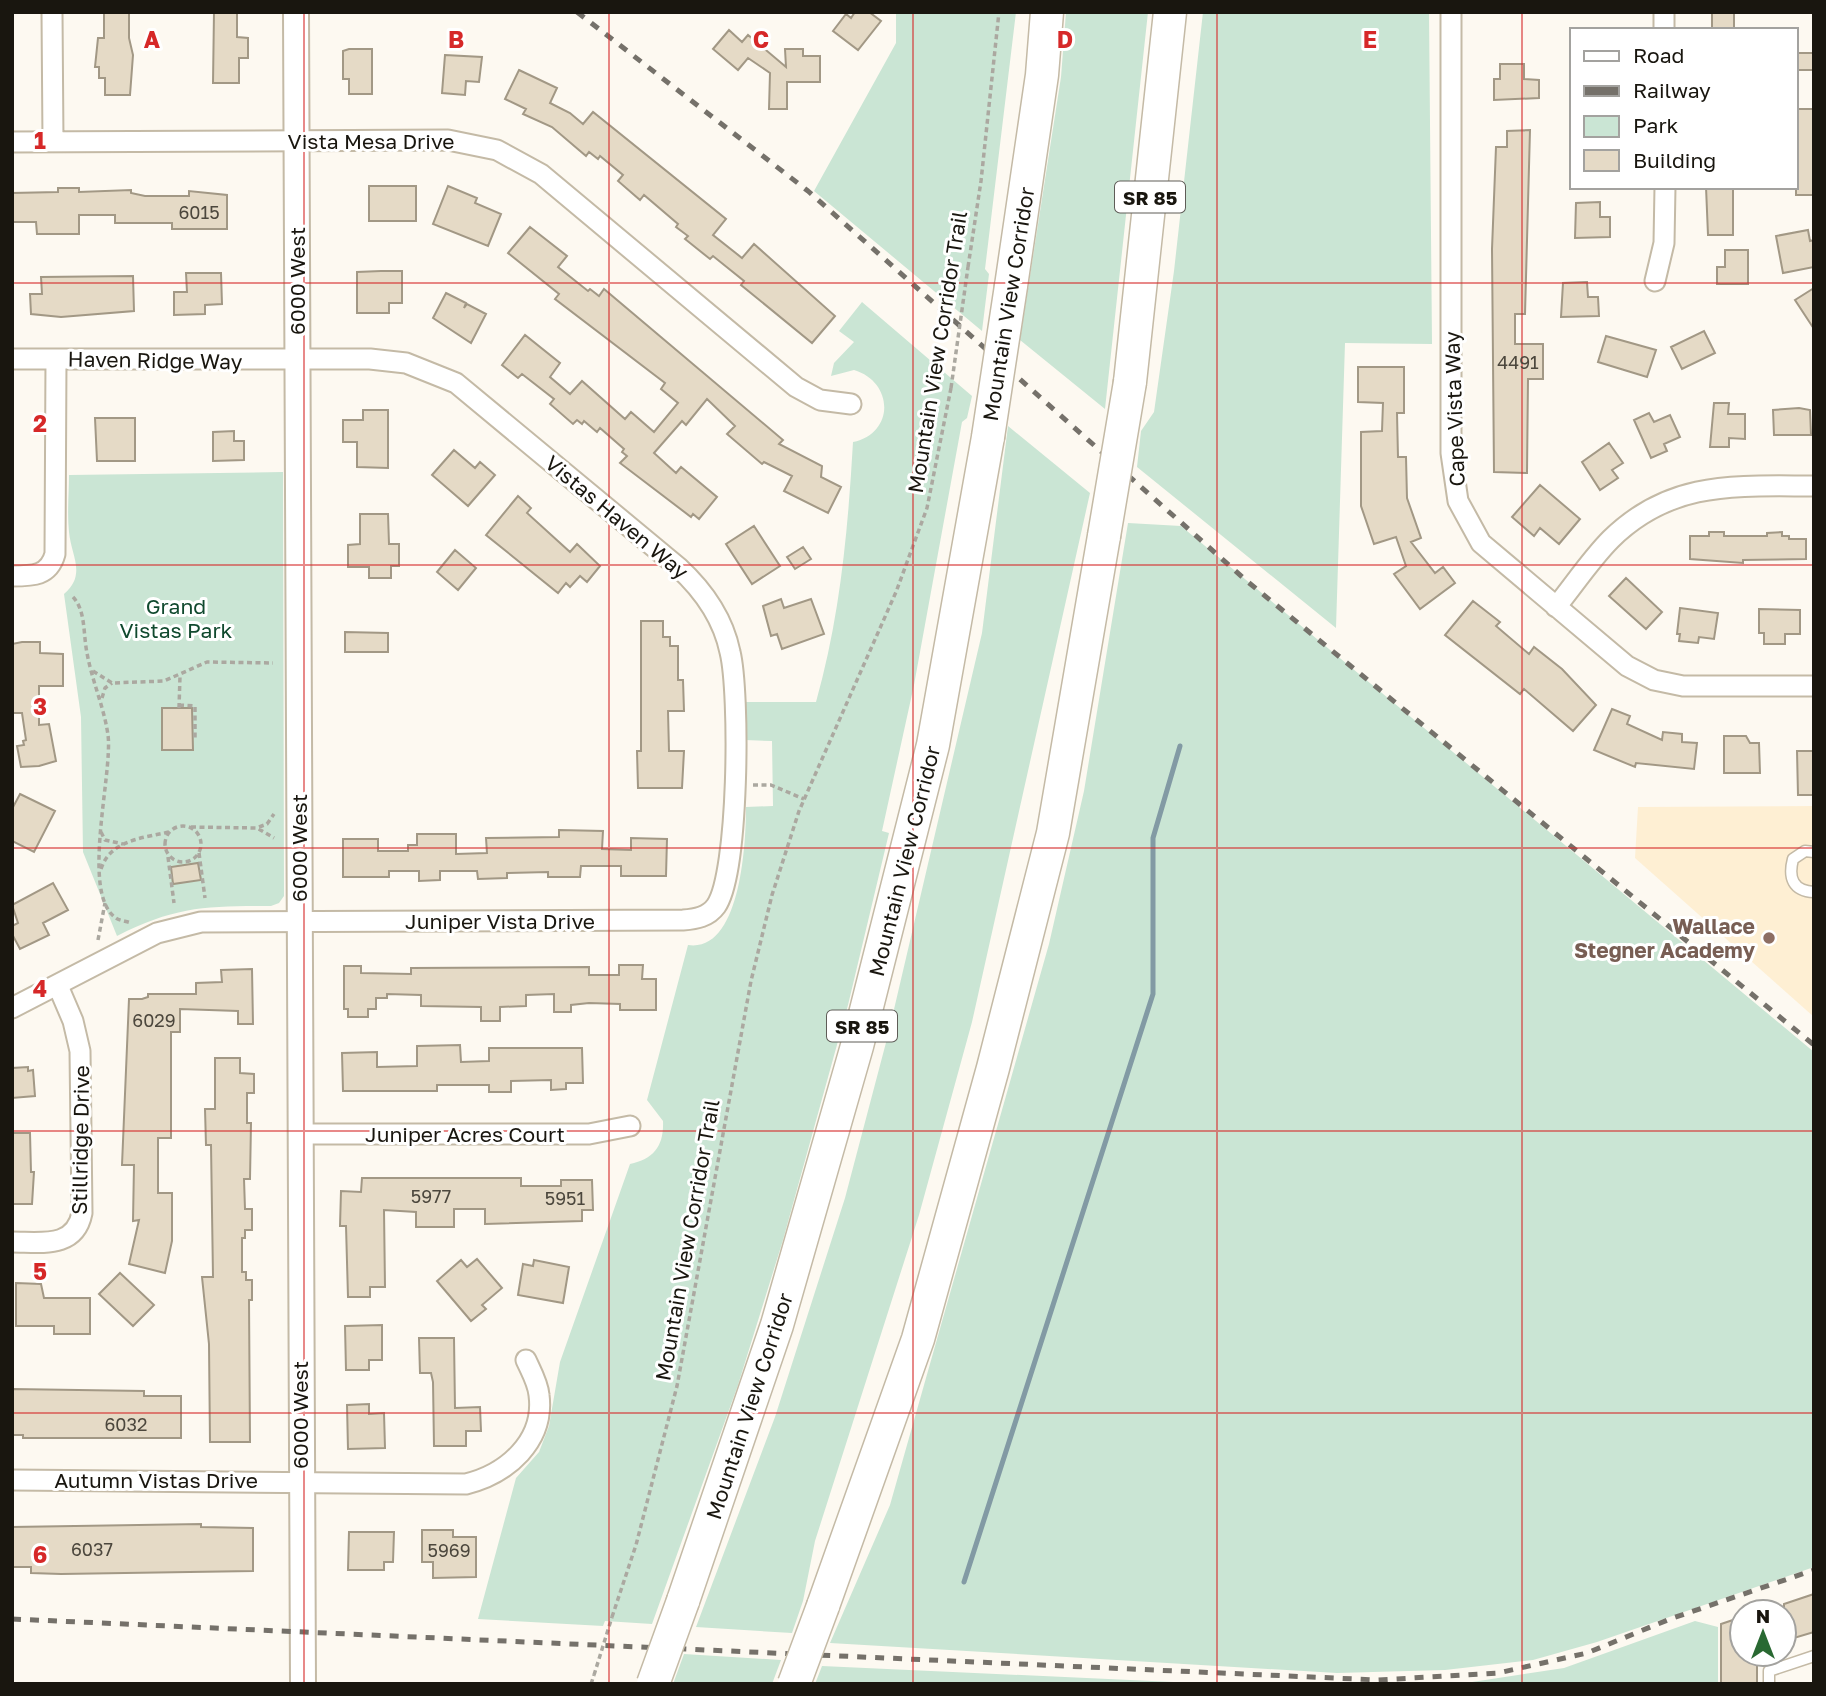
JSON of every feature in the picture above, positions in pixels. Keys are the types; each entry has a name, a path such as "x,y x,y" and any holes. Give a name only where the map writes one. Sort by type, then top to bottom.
{"highway":[{"name":"Mountain View Corridor","path":"653,1684 778,1325 857,1046 933,745 1012,286 1042,75 1047,12"},
{"name":"SR 85","path":"794,1684 918,1339 993,1068 1053,833 1130,382 1171,12"}],"street":[{"path":"52,12 53,142"},
{"name":"6000 West","path":"296,12 303,1684"},
{"name":"Cape Vista Way","path":"1451,12 1454,486 1464,517 1481,542 1556,607 1627,666 1654,680 1698,687 1814,686"},
{"name":"Vista Mesa Drive","path":"12,142 448,140 481,145 513,156 541,174 796,387 820,400 851,404"},
{"path":"1655,281 1664,243 1665,189"},
{"name":"Haven Ridge Way","path":"12,359 297,360"},
{"path":"12,576 42,573 49,569 55,554 56,359"},
{"name":"Vistas Haven Way","path":"297,360 370,359 406,363 456,383 678,567 706,596 724,632 734,671 735,810 732,844 720,897 712,910 700,918"},
{"path":"1556,607 1608,542 1659,504 1698,490 1716,487 1814,486"},
{"name":"Juniper Vista Drive","path":"12,1008 144,939 178,926 218,920 700,918"},
{"name":"Stillridge Drive","path":"12,1242 66,1238 78,1228 82,1213 80,1051 74,1021 58,986"},
{"name":"Juniper Acres Court","path":"300,1134 589,1134 631,1126"},
{"name":"Autumn Vistas Drive","path":"12,1480 453,1485 489,1477 518,1456 536,1425 539,1394 526,1360"}],"lane":[{"path":"1814,852 1805,851 1793,859 1790,872 1794,886 1801,891 1814,892"},
{"path":"1769,1684 1769,1671 1814,1656"}],"path":[{"name":"Mountain View Corridor Trail","path":"591,1684 639,1533 677,1386 753,970 772,895 804,799 927,508 951,388 999,12"},
{"path":"73,597 80,607 108,737 108,769 100,830 100,874 105,916 98,940"},
{"path":"101,700 105,688 112,683 164,681 206,662 273,663"},
{"path":"92,670 112,683"},
{"path":"180,676 179,706 195,706 195,739"},
{"path":"771,785 804,799"},
{"path":"100,874 104,861 123,845 169,832 178,826 257,828 267,824 274,814"},
{"path":"190,827 199,835 205,898"},
{"path":"257,828 274,838"},
{"path":"100,830 106,840 123,845"},
{"path":"169,832 164,843 174,903"},
{"path":"168,855 184,863 199,853"},
{"path":"105,901 117,919 131,923"}],"shaded area":[{"name":"Wallace Stegner Academy","path":"1814,806 1814,1017 1635,858 1638,807"}],"green space":[{"path":"896,12 1016,12 985,269 989,274 982,331 814,191 896,43"},
{"path":"1066,12 1148,12 1105,409 1020,340 1061,77"},
{"path":"1203,12 1429,12 1432,344 1345,343 1336,628 1137,467 1141,431 1154,412 1174,271"},
{"path":"862,302 972,396 967,418 962,422 914,685 882,831 889,833 848,1005 783,1240 738,1385 652,1624 605,1621 603,1626 478,1619 516,1478 539,1452 549,1426 560,1362 630,1164 651,1155 662,1138 663,1121 647,1100 688,945 706,943 719,932 730,914 742,868 746,807 773,806 772,741 745,740 745,702 816,702 842,573 853,442 867,437 876,429 884,407 877,385 867,376 854,370 831,376 834,363 854,342 839,331"},
{"path":"1008,426 1090,493 972,1022 919,1215 815,1541 803,1601 792,1633 696,1627 775,1417 845,1198 888,1035 982,633"},
{"name":"Grand Vistas Park","path":"283,472 284,896 279,903 271,906 228,906 175,913 117,936 83,852 81,717 64,594 75,580 76,572 68,525 69,475"},
{"path":"1128,523 1181,526 1814,1052 1814,1567 1597,1642 1533,1660 1445,1670 1337,1673 830,1643 890,1505 1049,944 1084,791"},
{"path":"1695,1621 1718,1627 1718,1684 1459,1684 1564,1668"},
{"path":"684,1654 781,1660 772,1684 673,1684"},
{"path":"822,1666 1217,1684 815,1684"}],"building":[{"path":"104,12 129,12 129,38 133,55 130,95 105,95 105,78 99,78 99,67 95,67 98,38 104,38"},
{"path":"214,12 237,12 237,37 248,38 248,58 239,58 239,83 213,83"},
{"path":"855,12 869,12 881,21 858,50 833,31 846,14 851,18"},
{"path":"1712,12 1734,12 1734,28 1712,28"},
{"path":"729,30 742,42 748,35 786,67 785,49 803,49 803,56 820,56 820,82 787,82 787,109 769,109 770,73 748,58 738,70 713,49"},
{"path":"372,49 372,94 349,94 349,79 343,79 343,51"},
{"path":"1798,53 1814,53 1814,70 1798,70"},
{"path":"445,55 482,57 479,82 466,81 465,95 442,93"},
{"path":"1500,64 1524,64 1524,79 1539,80 1539,98 1494,100 1494,79 1500,79"},
{"path":"519,70 557,88 550,103 570,113 583,124 593,112 726,219 713,235 742,258 754,244 835,316 812,343 741,285 744,281 713,256 710,259 685,239 688,236 676,227 678,224 644,195 640,200 618,181 623,175 600,156 598,159 589,152 586,156 552,127 523,114 526,109 505,99"},
{"path":"1798,109 1814,109 1814,195 1796,195"},
{"path":"1530,130 1525,314 1515,314 1515,344 1543,344 1543,379 1528,379 1527,473 1494,472 1492,249 1496,147 1507,147 1507,131"},
{"path":"369,186 416,186 416,221 369,221"},
{"path":"448,186 477,198 475,203 501,214 488,246 433,224"},
{"path":"58,188 79,188 79,192 131,190 131,193 145,196 189,196 189,191 227,195 227,229 172,229 172,223 115,223 115,215 79,215 79,234 37,234 36,222 12,222 12,193 58,192"},
{"path":"1706,189 1733,189 1733,235 1708,235"},
{"path":"1600,202 1600,217 1610,217 1610,237 1575,238 1576,203"},
{"path":"530,227 567,256 558,267 588,291 590,289 599,296 604,289 783,440 779,444 822,466 821,477 841,487 828,513 784,491 792,476 764,462 762,464 727,434 735,426 707,399 686,425 682,421 654,453 676,473 681,467 717,497 699,519 693,514 691,517 620,463 627,456 622,452 624,449 600,428 597,432 584,421 582,424 577,420 573,424 550,404 554,399 522,374 518,378 502,365 525,335 560,363 550,377 570,394 582,381 625,419 631,412 654,432 678,403 661,389 665,383 555,299 559,294 508,253"},
{"path":"1808,230 1810,241 1814,240 1814,267 1783,273 1776,236"},
{"path":"1725,250 1748,250 1748,284 1717,284 1717,267 1725,267"},
{"path":"402,271 402,303 389,303 389,313 357,313 357,272"},
{"path":"186,273 221,273 222,304 205,305 205,314 174,315 174,292 187,292"},
{"path":"133,276 134,311 61,317 31,314 30,294 42,294 41,277"},
{"path":"1587,282 1588,297 1598,297 1599,316 1561,317 1563,283"},
{"path":"1814,288 1814,329 1795,300"},
{"path":"446,293 466,303 464,308 467,304 486,314 471,343 433,318"},
{"path":"1704,331 1715,353 1682,369 1671,347"},
{"path":"1606,336 1656,350 1647,377 1598,362"},
{"path":"1358,367 1404,367 1404,413 1397,413 1398,457 1406,457 1407,498 1421,538 1411,542 1435,573 1443,567 1455,583 1420,609 1394,574 1406,566 1396,537 1374,544 1361,506 1361,432 1382,431 1383,403 1358,402"},
{"path":"1714,403 1729,403 1728,414 1745,414 1745,439 1729,438 1729,447 1710,447"},
{"path":"363,410 388,410 388,468 357,467 357,442 343,442 343,420 363,420"},
{"path":"1773,410 1810,410 1811,435 1774,435"},
{"path":"1649,413 1654,422 1670,415 1680,437 1664,444 1667,451 1651,458 1634,420"},
{"path":"95,418 135,418 135,461 97,461"},
{"path":"234,431 234,441 244,441 244,460 213,461 213,432"},
{"path":"1609,443 1623,463 1612,470 1618,478 1600,490 1582,462"},
{"path":"454,450 475,468 480,462 495,475 468,506 432,475"},
{"path":"1540,485 1580,519 1559,544 1540,528 1534,536 1512,517"},
{"path":"518,496 531,508 527,513 570,552 577,544 600,566 587,582 580,576 570,587 566,583 558,593 486,535"},
{"path":"360,514 388,514 389,544 399,544 399,566 391,566 391,578 369,578 369,567 348,567 348,545 360,544"},
{"path":"754,526 780,566 752,584 726,544"},
{"path":"1709,532 1724,532 1724,536 1767,536 1767,533 1782,532 1782,536 1789,536 1789,539 1806,539 1806,559 1743,560 1743,563 1690,559 1690,536 1709,536"},
{"path":"803,547 811,559 795,569 787,557"},
{"path":"455,550 476,568 458,590 437,572"},
{"path":"1626,578 1662,612 1646,629 1609,596"},
{"path":"781,599 784,608 811,599 824,634 782,649 777,634 771,636 763,606"},
{"path":"1473,601 1500,622 1496,626 1529,654 1534,647 1562,669 1596,705 1573,731 1524,689 1520,694 1445,635"},
{"path":"1680,608 1718,613 1714,639 1699,637 1698,643 1679,641 1680,634 1677,634"},
{"path":"1759,609 1800,610 1800,634 1785,634 1785,644 1764,644 1764,633 1759,633"},
{"path":"641,621 663,621 663,637 670,637 670,646 678,646 678,680 683,680 684,711 668,711 669,751 684,751 682,788 638,788 637,751 641,751"},
{"path":"345,632 388,633 388,652 345,652"},
{"path":"40,642 40,653 63,654 63,686 39,686 39,725 49,724 56,761 39,766 21,767 17,746 24,745 23,741 26,740 22,713 12,713 12,644"},
{"path":"162,708 192,708 193,750 162,750"},
{"path":"1612,709 1630,716 1627,724 1662,740 1663,732 1682,734 1682,742 1697,743 1694,769 1636,763 1635,767 1594,750"},
{"path":"1724,736 1746,736 1750,743 1759,743 1760,773 1724,773"},
{"path":"1797,751 1814,751 1814,795 1798,795"},
{"path":"20,794 55,811 34,852 12,841 12,809"},
{"path":"559,830 603,831 602,849 631,850 631,838 667,839 666,876 621,876 621,866 581,866 580,877 548,877 548,872 507,873 507,878 478,879 477,871 440,871 440,880 419,881 419,871 389,871 389,877 343,877 343,839 378,839 378,851 408,851 408,845 417,845 417,834 456,834 456,854 487,853 486,838 559,837"},
{"path":"198,863 201,880 173,884 171,867"},
{"path":"53,883 68,910 43,923 49,935 20,949 12,934 12,926 18,923 12,905"},
{"path":"619,965 643,965 642,979 656,979 656,1010 620,1010 620,1004 589,1003 571,1005 571,1012 554,1012 554,994 526,995 526,1006 500,1007 500,1021 481,1021 481,1007 421,1006 421,995 387,994 387,998 376,998 376,1009 368,1009 368,1017 348,1017 348,1009 344,1009 344,966 361,966 361,973 411,974 411,968 589,967 589,975 619,975"},
{"path":"252,969 253,1024 238,1024 238,1011 180,1009 180,1032 171,1032 171,1138 158,1138 158,1193 172,1193 172,1241 165,1273 129,1264 139,1220 133,1221 134,1165 122,1165 129,999 142,999 148,997 148,994 196,994 196,983 222,982 221,970"},
{"path":"460,1045 461,1062 489,1061 489,1048 582,1048 583,1083 566,1083 566,1089 551,1090 551,1080 511,1081 511,1092 489,1092 489,1085 437,1085 437,1091 343,1091 342,1053 377,1052 377,1067 417,1066 417,1046"},
{"path":"215,1058 240,1058 240,1073 254,1074 254,1093 247,1093 247,1123 251,1123 250,1179 244,1179 245,1209 252,1209 252,1230 245,1230 245,1238 242,1238 242,1272 246,1272 246,1280 252,1280 252,1300 249,1300 250,1442 210,1442 209,1344 202,1277 213,1277 211,1145 206,1145 205,1109 215,1109"},
{"path":"28,1067 28,1071 33,1070 35,1096 12,1098 12,1068"},
{"path":"12,1133 30,1133 31,1172 34,1172 32,1204 12,1204"},
{"path":"362,1178 521,1178 521,1186 561,1186 561,1180 592,1180 593,1210 582,1210 582,1221 485,1224 485,1209 454,1209 454,1227 416,1227 416,1212 384,1210 385,1287 370,1287 370,1297 348,1297 346,1226 340,1226 341,1191 361,1192"},
{"path":"477,1259 502,1288 482,1305 486,1309 471,1321 437,1281 461,1260 467,1267"},
{"path":"534,1260 569,1267 563,1303 518,1295 523,1264 533,1266"},
{"path":"120,1273 154,1305 133,1326 99,1294"},
{"path":"16,1283 41,1284 44,1298 90,1298 90,1334 54,1334 54,1326 16,1326"},
{"path":"382,1325 382,1360 369,1360 369,1370 346,1370 345,1326"},
{"path":"419,1338 454,1338 455,1408 480,1407 481,1431 466,1431 466,1446 434,1446 433,1382 431,1373 420,1373"},
{"path":"12,1389 144,1391 144,1396 181,1396 181,1438 23,1438 23,1435 12,1435"},
{"path":"369,1404 369,1414 384,1413 385,1448 348,1449 347,1405"},
{"path":"201,1524 201,1527 253,1528 253,1571 61,1574 31,1573 31,1567 12,1567 12,1527"},
{"path":"422,1530 453,1530 453,1537 476,1537 476,1577 433,1578 433,1562 422,1562"},
{"path":"349,1532 394,1532 393,1562 384,1562 384,1570 348,1570"},
{"path":"1814,1594 1814,1632 1798,1637 1798,1599"},
{"path":"1728,1622 1728,1668 1757,1668 1757,1684 1721,1684 1721,1624"}],"waterway":[{"path":"964,1582 1153,994 1153,838 1180,746"}],"railway":[{"path":"577,12 808,191 1248,582 1814,1045"},
{"path":"12,1619 1378,1680 1498,1673 1587,1653 1670,1619 1814,1570"}],"place":[{"name":"Wallace Stegner Academy","path":"1769,938"}]}
